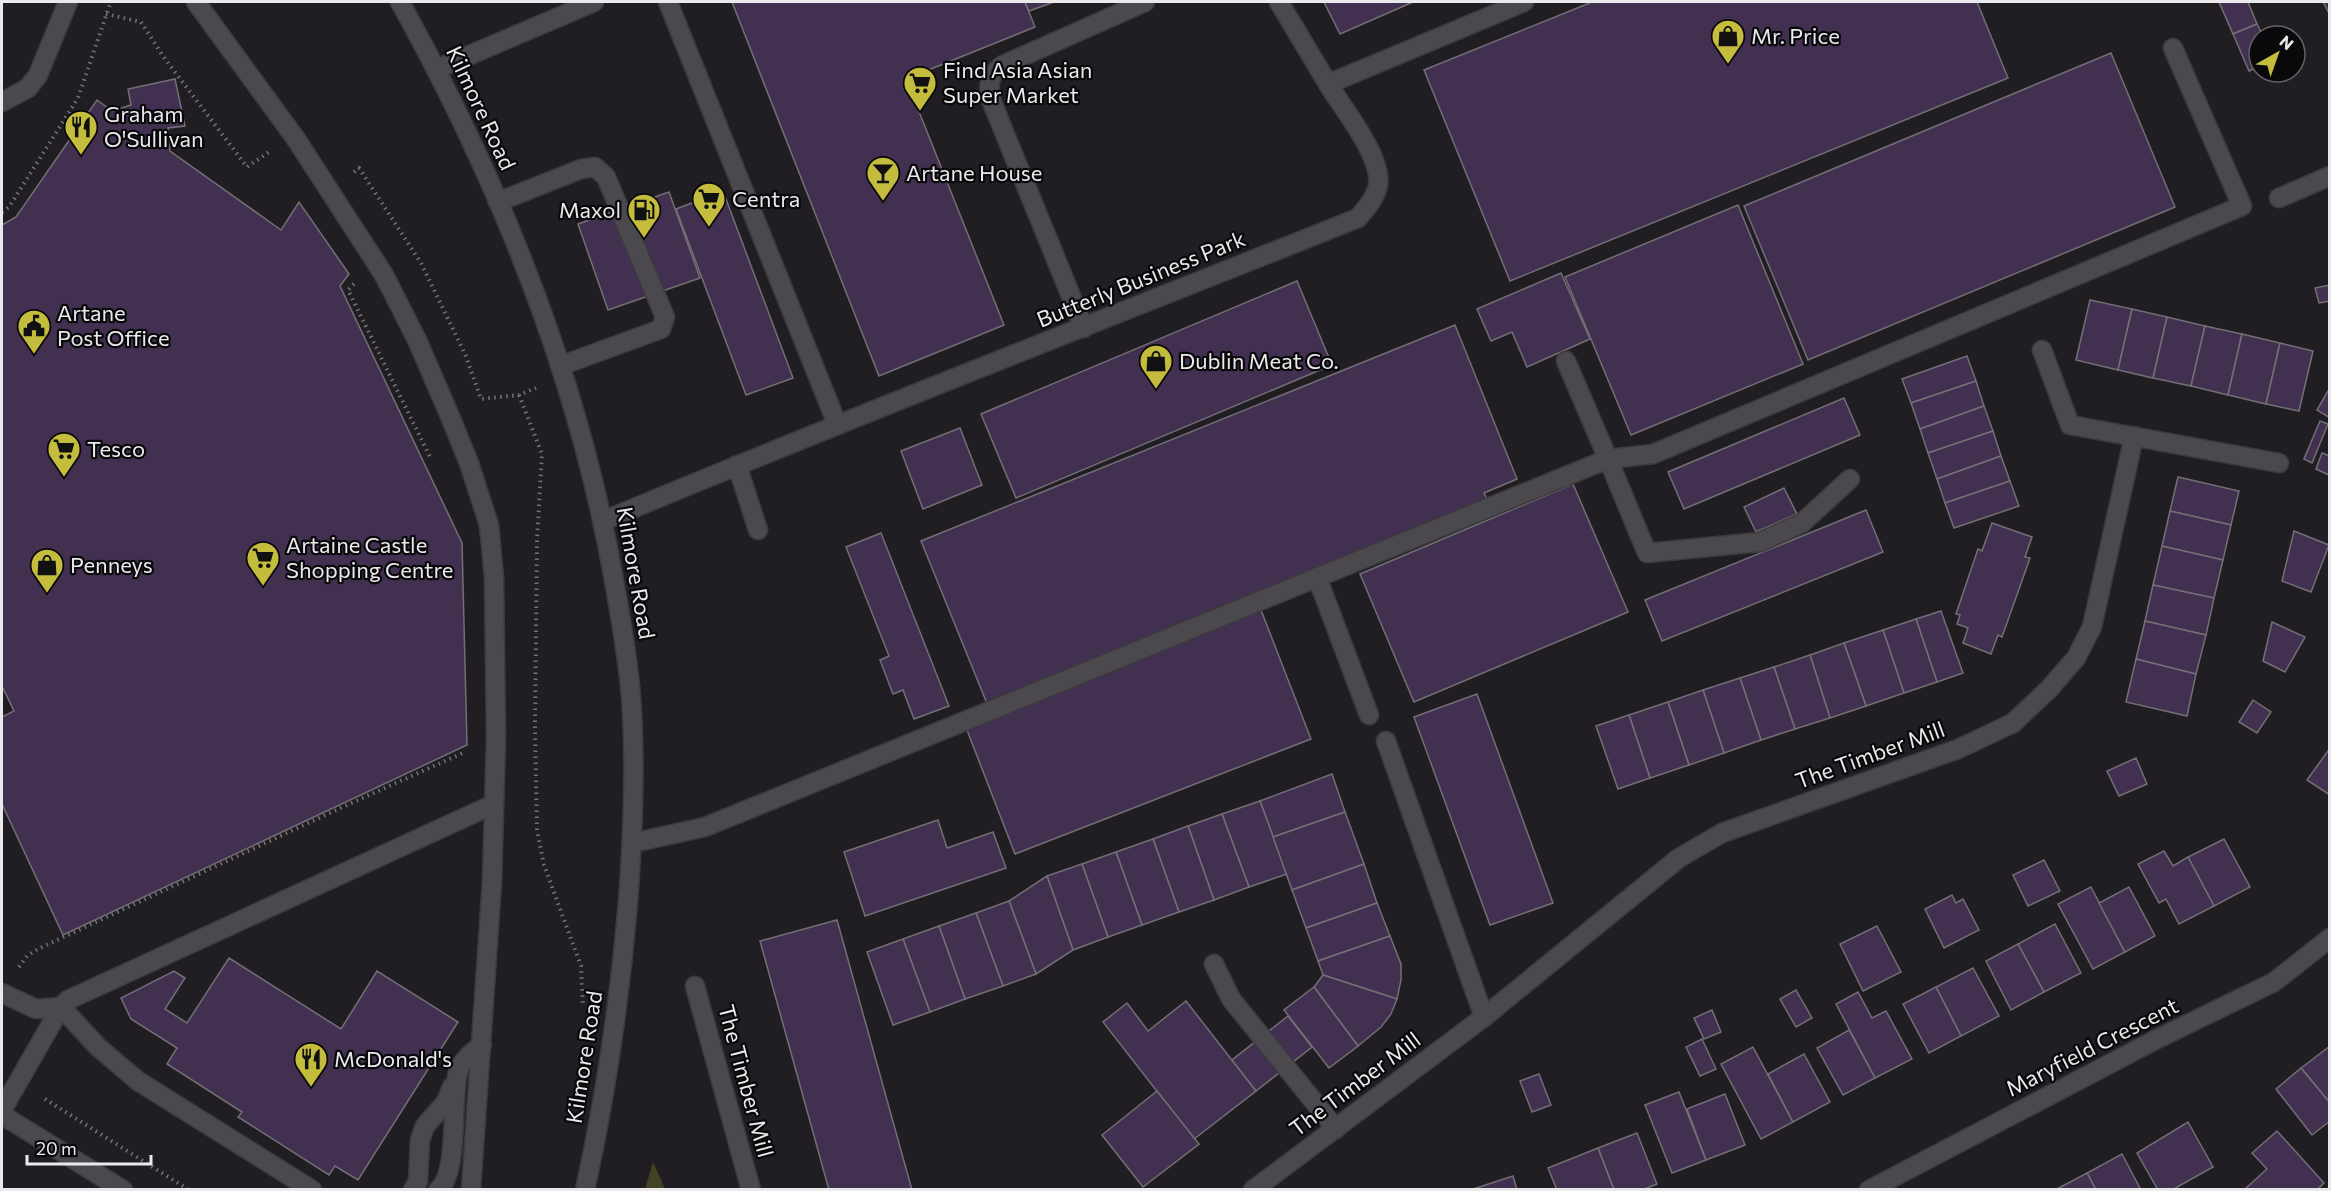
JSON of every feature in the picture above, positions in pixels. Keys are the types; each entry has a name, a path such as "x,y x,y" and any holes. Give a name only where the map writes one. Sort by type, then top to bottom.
{"street":[{"path":"2,102 28,88 38,75 68,2"},
{"path":"196,2 296,139 384,275 405,314 469,463 489,525 494,577 496,738 492,882 471,1190"},
{"name":"Kilmore Road","path":"400,2 437,69 498,202 560,366 603,521 624,634 631,696 633,747 632,843 622,975 614,1044 585,1190"},
{"path":"437,69 594,2"},
{"path":"668,2 837,423"},
{"path":"1084,328 989,95 989,81 995,70 1003,65 1145,2"},
{"name":"Butterly Business Park","path":"603,521 837,423 1084,328 1358,218 1371,202 1378,184 1374,159 1279,2"},
{"path":"1328,84 1524,2"},
{"path":"632,843 705,827 1608,459 1653,454 2242,206 2173,48"},
{"path":"498,202 580,169 595,167 606,177 665,317 661,329 654,333 560,366"},
{"path":"2279,198 2330,177"},
{"path":"2042,350 2070,425 2279,463"},
{"path":"1566,361 1647,553 1760,542 1802,524 1850,479"},
{"name":"The Timber Mill","path":"1253,1190 1484,1017 1679,858 1722,833 1958,749 2013,723 2049,689 2076,658 2092,627 2134,436"},
{"path":"737,465 758,530"},
{"path":"1317,578 1369,715"},
{"path":"1386,741 1484,1017"},
{"path":"123,1190 2,1112 61,1007 78,995 494,804"},
{"name":"Maryfield Crescent","path":"1869,1190 2147,1045 2274,982 2330,938"},
{"path":"1214,964 1231,999 1336,1129"},
{"name":"The Timber Mill","path":"695,986 751,1190"},
{"path":"2,993 36,1009 61,1007"},
{"path":"61,1007 98,1047 138,1081 312,1190"},
{"path":"413,1190 418,1181 420,1140 425,1126 446,1102 458,1071 470,1053 482,1045"},
{"path":"438,1190 449,1175 458,1071"}],"path":[{"path":"2,212 9,207 78,98 110,4"},
{"path":"106,14 141,22 165,59 247,167 272,149"},
{"path":"328,190 359,168 421,263 465,354 481,399 519,395 535,389 560,366"},
{"path":"358,279 348,290 434,465"},
{"path":"519,395 542,454 537,540 535,728 537,830 544,865 581,966 584,1017"},
{"path":"14,974 27,956 38,950 465,752 472,746"},
{"path":"18,1082 189,1190"}],"shaded area":[{"path":"653,1162 665,1189 645,1189"}],"building":[{"name":"Artane House","path":"732,2 1025,2 1035,27 906,79 1004,325 879,376"},
{"path":"1025,2 1054,2 1029,11"},
{"path":"1324,2 1413,2 1340,34"},
{"path":"1592,2 1977,2 2008,78 1510,281 1424,70"},
{"path":"2219,2 2248,2 2257,24 2247,24 2247,28 2233,34"},
{"path":"2323,2 2330,2 2330,15"},
{"path":"2247,28 2247,66 2233,34"},
{"path":"2111,53 2175,207 1808,360 1744,206"},
{"path":"175,79 185,126 168,128 170,151 281,230 299,202 349,274 340,286 462,543 467,745 63,935 2,804 2,717 14,711 2,686 2,225 16,217 97,100 112,111 131,105 128,89"},
{"path":"723,191 793,378 746,395 676,209"},
{"path":"669,192 700,278 608,310 578,224"},
{"path":"1738,205 1803,364 1631,435 1565,277"},
{"path":"1561,273 1590,339 1527,367 1512,332 1491,341 1477,309"},
{"name":"Dublin Meat Co.","path":"1297,281 1332,365 1016,498 981,414"},
{"path":"2330,285 2330,301 2319,303 2315,288"},
{"path":"2090,300 2132,309 2118,370 2076,360"},
{"path":"2132,309 2167,317 2153,378 2118,370"},
{"path":"2167,317 2205,326 2191,386 2153,378"},
{"path":"1455,325 1517,479 1484,493 1489,503 988,706 921,541"},
{"path":"2205,326 2242,334 2228,395 2191,386"},
{"path":"2242,334 2280,343 2266,404 2228,395"},
{"path":"2280,343 2313,351 2299,411 2266,404"},
{"path":"1967,356 1976,381 1911,403 1902,379"},
{"path":"1976,381 1984,406 1920,429 1911,403"},
{"path":"2328,391 2330,392 2330,418 2317,410"},
{"path":"1844,398 1860,435 1684,509 1668,472"},
{"path":"1984,406 1993,431 1928,453 1920,429"},
{"path":"2320,421 2328,424 2312,463 2304,459"},
{"path":"960,428 982,485 923,509 901,451"},
{"path":"1993,431 2001,456 1937,479 1928,453"},
{"path":"2322,453 2330,456 2329,475 2316,469"},
{"path":"2001,456 2010,481 1945,503 1937,479"},
{"path":"2178,477 2239,491 2231,525 2170,511"},
{"path":"2010,481 2019,506 1954,528 1945,503"},
{"path":"1573,484 1628,612 1414,702 1360,574"},
{"path":"1784,488 1797,514 1756,532 1744,507"},
{"path":"1866,510 1883,552 1662,641 1645,600"},
{"path":"2170,511 2231,525 2223,560 2162,546"},
{"path":"1992,523 2032,537 2025,557 2030,558 2002,637 1998,635 1991,654 1963,643 1968,628 1957,624 1960,615 1956,614 1978,549 1982,551"},
{"path":"2294,531 2329,545 2311,592 2282,581"},
{"path":"881,533 949,706 914,719 903,690 893,694 880,660 889,656 846,547"},
{"path":"2162,546 2223,560 2214,598 2153,585"},
{"path":"2153,585 2214,598 2206,635 2145,621"},
{"path":"1261,610 1311,739 1015,854 965,725"},
{"path":"1941,611 1963,673 1937,682 1916,619"},
{"path":"1916,619 1937,682 1904,693 1883,630"},
{"path":"2145,621 2206,635 2196,674 2136,659"},
{"path":"2272,622 2305,637 2285,672 2263,661"},
{"path":"1883,630 1904,693 1866,706 1844,643"},
{"path":"1844,643 1866,706 1830,718 1810,655"},
{"path":"1810,655 1830,718 1795,729 1774,667"},
{"path":"2136,659 2196,674 2187,716 2126,702"},
{"path":"1774,667 1795,729 1761,740 1740,678"},
{"path":"1740,678 1761,740 1724,753 1703,690"},
{"path":"1703,690 1724,753 1689,765 1668,702"},
{"path":"1477,694 1553,903 1490,925 1414,717"},
{"path":"2253,700 2271,712 2257,733 2239,722"},
{"path":"1668,702 1689,765 1650,778 1629,715"},
{"path":"1629,715 1650,778 1618,789 1596,726"},
{"path":"2330,748 2330,795 2307,780"},
{"path":"2136,758 2147,784 2119,796 2107,771"},
{"path":"1332,774 1345,812 1273,837 1260,801"},
{"path":"1260,801 1287,874 1249,887 1222,814"},
{"path":"1345,812 1364,864 1292,890 1273,837"},
{"path":"1222,814 1249,887 1214,900 1188,826"},
{"path":"938,820 947,848 993,832 1006,868 865,916 844,852"},
{"path":"1188,826 1214,900 1179,912 1153,839"},
{"path":"1153,839 1179,912 1142,925 1116,852"},
{"path":"2224,839 2250,887 2214,906 2188,857"},
{"path":"2164,851 2173,866 2188,857 2214,906 2179,924 2166,899 2159,903 2138,864"},
{"path":"1116,852 1142,925 1108,937 1082,864"},
{"path":"2044,860 2060,891 2028,906 2013,875"},
{"path":"1082,864 1108,937 1073,950 1047,876"},
{"path":"1364,864 1377,903 1306,928 1292,890"},
{"path":"1047,876 1073,950 1036,974 1009,901"},
{"path":"2091,887 2125,952 2093,969 2058,904"},
{"path":"2129,887 2155,936 2125,952 2099,903"},
{"path":"1952,895 1956,903 1963,899 1979,930 1944,948 1925,909"},
{"path":"1009,901 1036,974 1003,986 976,913"},
{"path":"1377,903 1390,936 1318,961 1306,928"},
{"path":"976,913 1003,986 965,999 939,926"},
{"path":"837,920 912,1190 829,1190 760,941"},
{"path":"2055,924 2081,973 2044,992 2018,944"},
{"path":"939,926 965,999 930,1012 903,939"},
{"path":"1877,926 1901,972 1863,991 1840,944"},
{"path":"1390,936 1401,964 1401,980 1397,999 1323,975 1318,961"},
{"path":"903,939 930,1012 893,1025 867,952"},
{"path":"2018,944 2044,992 2011,1010 1986,961"},
{"name":"McDonald's","path":"229,958 341,1029 377,971 458,1022 358,1180 335,1166 329,1175 238,1117 242,1112 167,1064 177,1048 131,1019 121,998 174,971 185,978 165,1009 187,1023"},
{"path":"1973,968 1999,1016 1961,1036 1936,987"},
{"path":"1323,975 1397,999 1391,1014 1381,1027 1358,1046 1314,987"},
{"path":"1314,987 1358,1046 1329,1068 1284,1010"},
{"path":"1936,987 1961,1036 1929,1053 1903,1004"},
{"path":"1796,990 1812,1018 1796,1027 1780,999"},
{"path":"1858,992 1872,1018 1886,1011 1912,1059 1875,1078 1836,1004"},
{"path":"1186,1001 1256,1091 1194,1139 1103,1022 1127,1003 1148,1031"},
{"path":"1712,1010 1721,1032 1704,1039 1694,1018"},
{"path":"1288,1016 1312,1047 1256,1091 1232,1060"},
{"path":"1849,1030 1875,1078 1843,1095 1817,1048"},
{"path":"1702,1039 1716,1069 1700,1076 1686,1047"},
{"path":"2330,1046 2330,1103 2301,1068"},
{"path":"1753,1047 1793,1122 1761,1139 1721,1064"},
{"path":"1804,1054 1830,1102 1793,1122 1768,1074"},
{"path":"2301,1068 2330,1103 2330,1121 2312,1135 2276,1089"},
{"path":"1539,1074 1551,1105 1532,1112 1520,1081"},
{"path":"1157,1091 1199,1144 1143,1187 1102,1135"},
{"path":"1679,1092 1706,1160 1672,1173 1645,1105"},
{"path":"1725,1094 1745,1145 1706,1160 1687,1109"},
{"path":"2188,1122 2213,1167 2172,1190 2158,1190 2137,1153"},
{"path":"2277,1131 2324,1183 2319,1188 2321,1190 2244,1190 2267,1169 2252,1153"},
{"path":"1637,1133 1657,1184 1642,1190 1614,1190 1598,1148"},
{"path":"1598,1148 1614,1190 1557,1190 1548,1168"},
{"path":"2122,1154 2141,1190 2096,1190 2087,1173"},
{"path":"2087,1173 2096,1190 2055,1190"},
{"path":"1513,1176 1517,1190 1473,1189"}],"place":[{"name":"Mr. Price","path":"1728,65"},
{"name":"Find Asia Asian Super Market","path":"920,112"},
{"name":"Graham O'Sullivan","path":"81,156"},
{"name":"Artane House","path":"883,202"},
{"name":"Centra","path":"709,228"},
{"name":"Maxol","path":"644,239"},
{"name":"Artane Post Office","path":"34,355"},
{"name":"Dublin Meat Co.","path":"1156,390"},
{"name":"Tesco","path":"64,478"},
{"name":"Artaine Castle Shopping Centre","path":"263,587"},
{"name":"Penneys","path":"47,594"},
{"name":"McDonald's","path":"311,1088"}]}
